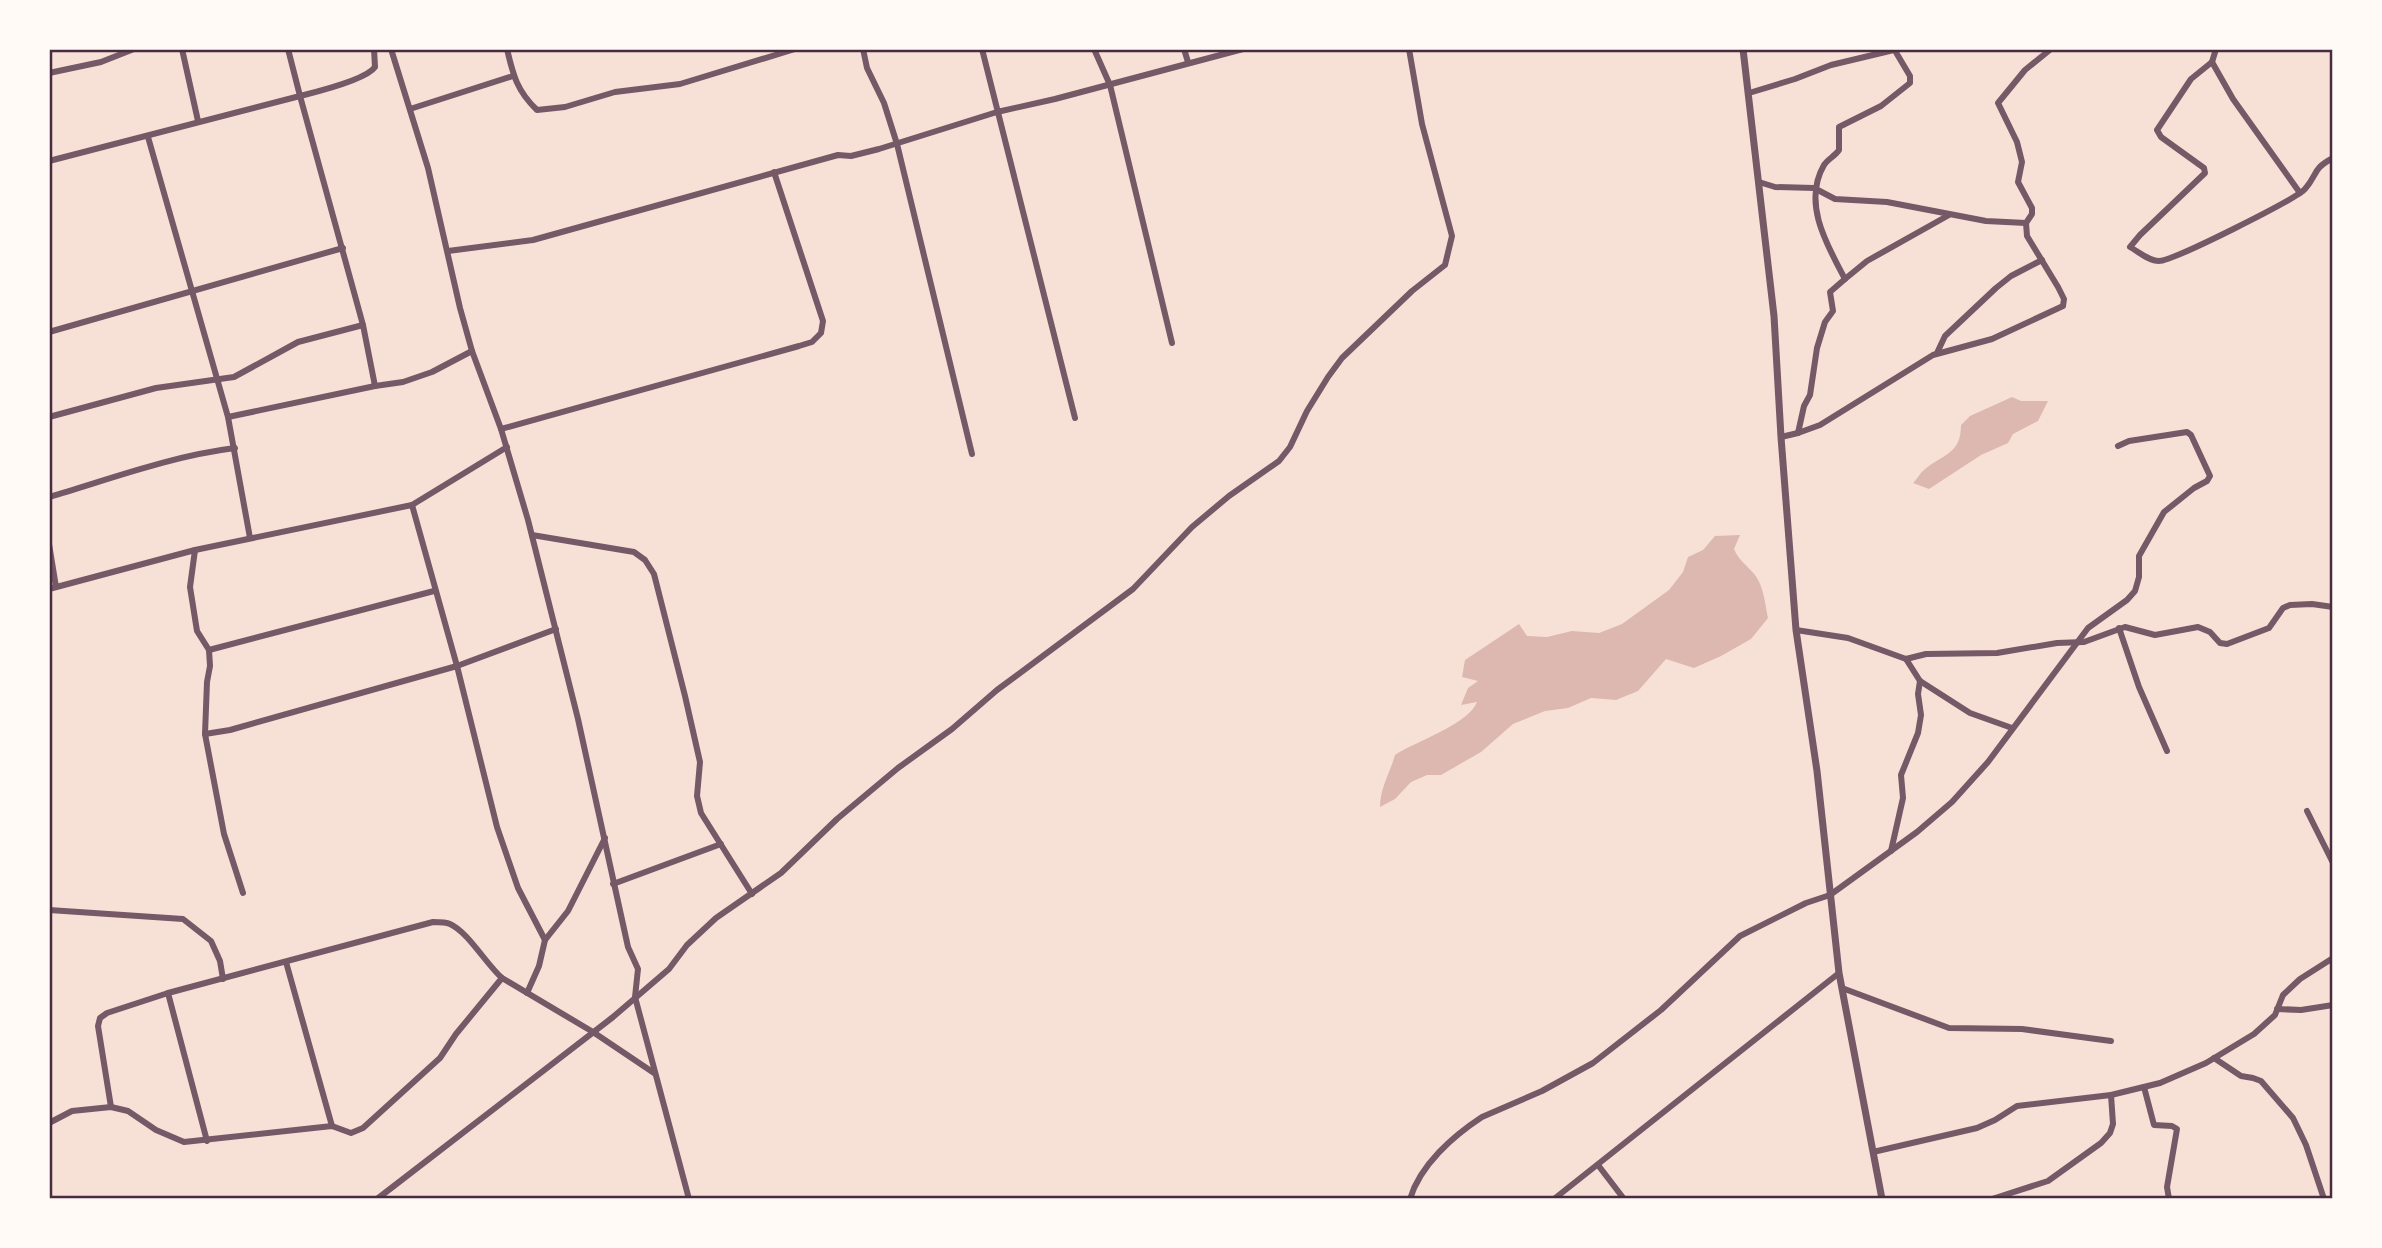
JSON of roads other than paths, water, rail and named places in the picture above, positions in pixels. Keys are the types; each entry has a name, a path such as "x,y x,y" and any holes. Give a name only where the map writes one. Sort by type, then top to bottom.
{"street":[{"path":"49,74 101,62 134,49"},
{"path":"182,49 198,121"},
{"path":"288,49 343,248 375,386"},
{"path":"49,161 336,86 372,71 375,67 374,49"},
{"path":"391,49 428,168 472,351 507,447 532,535 605,837 628,947 638,969 635,997 690,1199"},
{"path":"507,49 513,76 524,98 537,110 565,107 615,92 680,83 795,49"},
{"path":"863,49 897,144 972,454"},
{"path":"982,49 1075,418"},
{"path":"1094,49 1110,85 1172,344"},
{"path":"1184,49 1188,62"},
{"path":"448,251 533,240 838,155 852,156 897,144 997,111 1110,85 1243,49"},
{"path":"377,1199 593,1032 669,969 687,945 716,918 781,873 837,819 898,768 1133,589 1192,527 1229,496 1279,461 1290,447 1307,411 1342,358 1404,298 1445,265 1452,236 1422,124 1409,49"},
{"path":"1743,49 1774,316 1796,630 1817,771 1839,973 1882,1199"},
{"path":"1749,93 1830,65 1896,49 1910,76 1910,83 1881,106 1839,127 1839,150 1827,161 1814,188 1819,226 1845,279"},
{"path":"1781,437 1820,425 1937,353 1992,339 2063,306 2064,299 2027,236 2026,223 2032,214 2032,208 2018,182 2022,162 2017,142 1998,103 2025,70 2051,49"},
{"path":"2216,49 2212,62 2191,79 2157,130 2161,137 2204,168 2205,173 2140,234 2130,247 2150,259 2161,261 2216,239 2306,189 2316,170 2333,158"},
{"path":"2212,62 2233,99 2300,193"},
{"path":"410,109 513,76"},
{"path":"148,137 228,417 250,538"},
{"path":"501,429 812,342 821,333 823,321 774,172"},
{"path":"1759,182 1774,187 1814,188 1835,200 1887,202 1986,221 2026,223"},
{"path":"1798,433 1804,406 1810,395 1817,348 1825,322 1833,311 1830,292 1867,261 1949,215"},
{"path":"49,332 343,248"},
{"path":"1937,353 1945,336 1996,288 2011,276 2042,260"},
{"path":"49,417 156,388 234,377 298,342 363,326"},
{"path":"228,417 402,382 432,373 472,351"},
{"path":"1409,1199 1420,1173 1471,1125 1482,1117 1562,1081 1592,1063 1661,1010 1720,953 1754,927 1830,895 1917,832 1952,802 1988,762 2093,623 2127,600 2135,591 2139,577 2139,556 2164,512 2210,476 2192,435 2187,432 2129,441 2118,446"},
{"path":"49,544 52,588 195,550 412,505 507,447"},
{"path":"49,497 170,461 235,448"},
{"path":"412,505 457,666 497,827 518,888 545,940"},
{"path":"532,535 635,552 645,560 654,574 700,762 697,796 701,813 752,894"},
{"path":"195,550 190,587 197,631 209,650 210,666 205,734 224,834 243,893"},
{"path":"209,650 434,591"},
{"path":"1796,630 1848,638 1906,659 1926,654 1997,653 2057,643 2090,641 2119,628 2131,627 2155,635 2198,627 2210,632 2220,643 2227,644 2269,628 2283,608 2290,605 2333,607"},
{"path":"2119,628 2139,687 2167,751"},
{"path":"205,734 241,727 457,666 556,629"},
{"path":"1906,659 1920,681 1970,713 2012,728"},
{"path":"1891,851 1903,798 1901,775 1921,715 1918,694 1920,681"},
{"path":"2307,811 2333,863"},
{"path":"527,993 539,966 545,940 568,911 605,837"},
{"path":"614,884 721,844"},
{"path":"49,910 183,919 211,941 220,961 223,979"},
{"path":"111,1107 100,1018 168,993 433,922 451,925 502,978 593,1032 654,1073"},
{"path":"1873,1152 1977,1128 2017,1106 2111,1095 2160,1083 2214,1058 2254,1034 2274,1015 2278,1001 2290,987 2333,958"},
{"path":"286,962 332,1126"},
{"path":"1554,1199 1839,973"},
{"path":"49,1123 72,1111 111,1107 128,1111 156,1130 184,1142 332,1126 351,1133 363,1128 440,1058 502,978"},
{"path":"1842,988 1950,1028 2022,1029 2111,1041"},
{"path":"168,993 207,1141"},
{"path":"2277,1009 2301,1010 2333,1005"},
{"path":"2214,1058 2241,1076 2260,1081 2293,1118 2306,1145 2323,1199"},
{"path":"2144,1087 2154,1125 2172,1126 2176,1129 2167,1187 2169,1199"},
{"path":"1992,1199 2048,1181 2101,1143 2110,1133 2113,1124 2111,1095"},
{"path":"1598,1165 1624,1199"}]}
